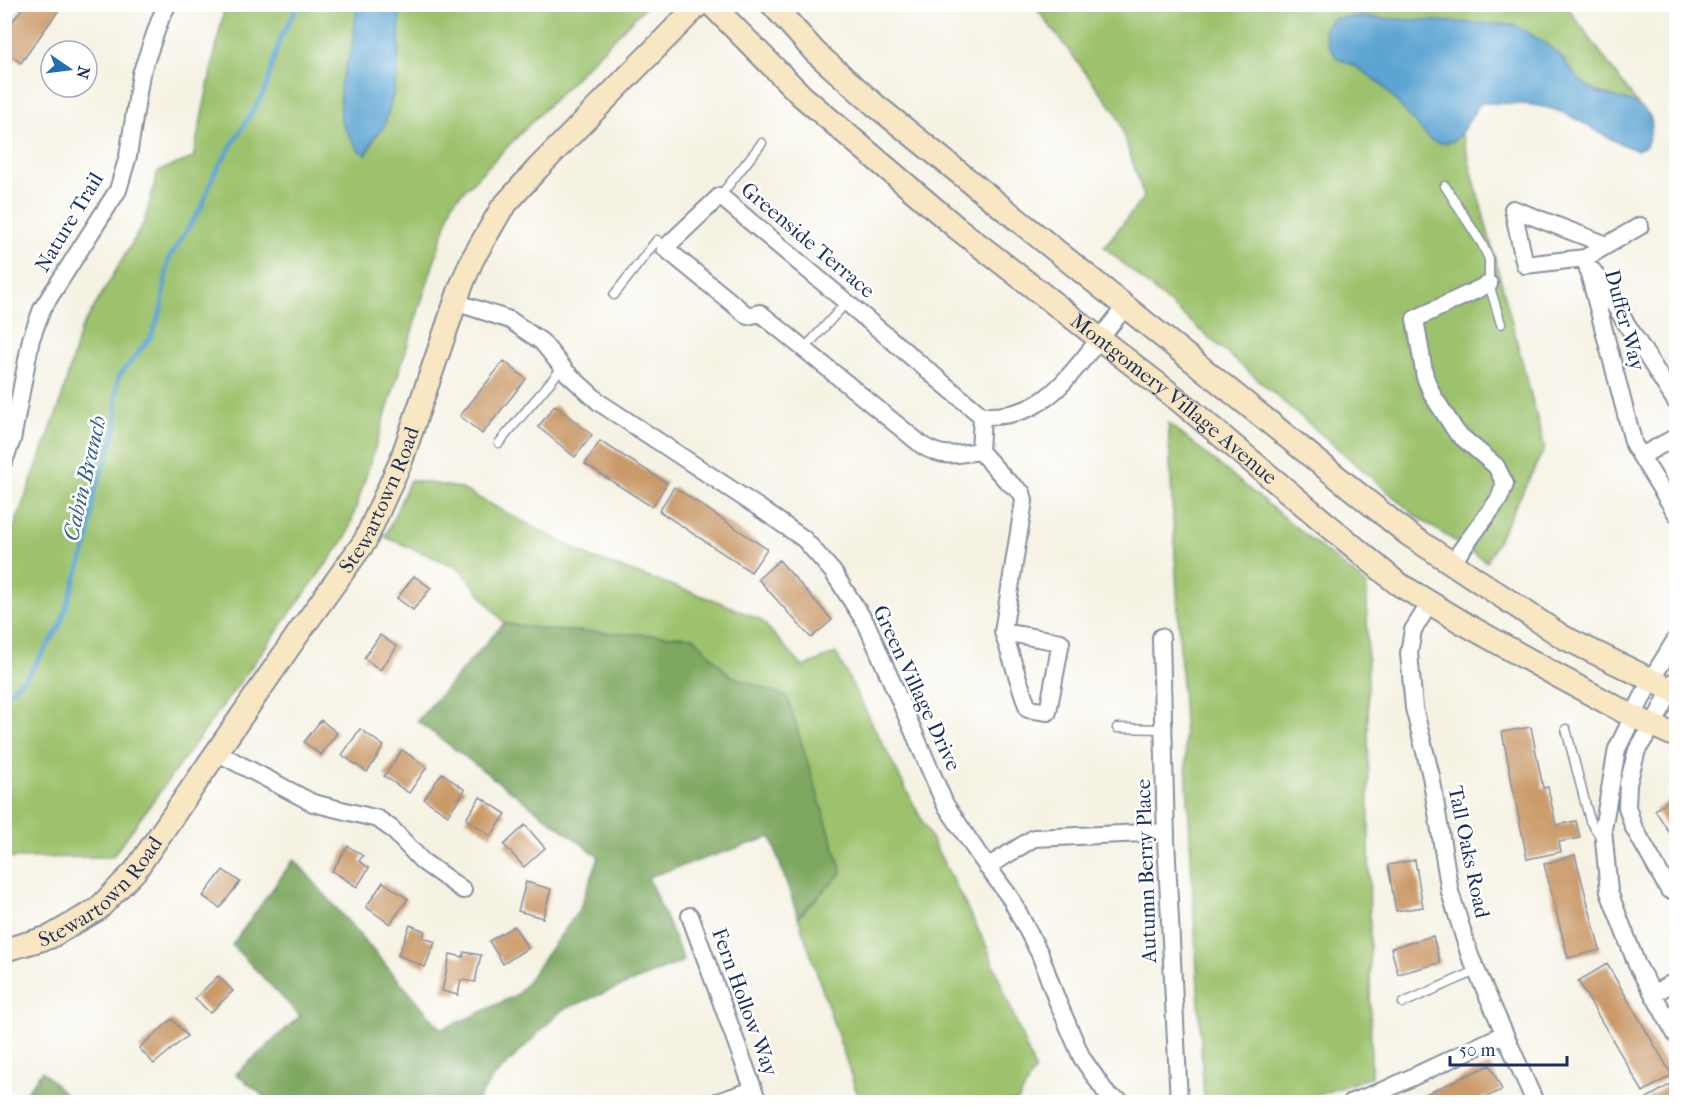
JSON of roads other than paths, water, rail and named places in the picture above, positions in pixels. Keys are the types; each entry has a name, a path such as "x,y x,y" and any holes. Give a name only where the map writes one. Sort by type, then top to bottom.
{"main road":[{"name":"Stewartown Road","path":"4,950 50,938 98,909 135,871 365,541 401,462 455,302 472,260 502,208 538,168 699,4"},
{"name":"Montgomery Village Avenue","path":"711,4 802,96 957,228 1181,402 1397,583 1465,624 1632,716 1677,736"},
{"name":"Montgomery Village Avenue","path":"772,4 815,52 875,105 1408,534 1563,638 1669,685"}],"street":[{"name":"Nature Trail","path":"4,461 12,440 31,339 38,319 42,309 118,190 128,156 141,74 161,17 168,4"},
{"name":"Greenside Terrace","path":"665,248 720,196 982,416"},
{"path":"1607,245 1513,209 1525,265 1585,258 1640,226"},
{"path":"665,248 748,316 760,313 923,446 937,454 980,451"},
{"name":"Duffer Way","path":"1585,258 1677,402"},
{"name":"Duffer Way","path":"1585,258 1634,445 1677,513"},
{"path":"1451,564 1499,499 1505,484 1496,466 1457,434 1433,396 1425,378 1415,319 1489,284"},
{"name":"Green Village Drive","path":"455,302 510,320 542,342 563,367 600,403 804,539 833,572 867,625 945,804 1011,899 1040,954 1082,1059 1101,1097 1120,1102"},
{"path":"1003,632 1061,642 1048,712 1028,709 1003,632 1024,501 1022,493 1006,480 980,451 982,416 1002,417 1034,407 1052,396 1126,306"},
{"path":"1641,456 1677,437"},
{"name":"Tall Oaks Road","path":"1430,603 1413,630 1409,653 1414,708 1431,776 1450,892 1470,956 1532,1101"},
{"name":"Autumn Berry Place","path":"1161,637 1166,832 1179,1102"},
{"path":"1677,639 1669,685 1653,725 1637,750 1628,784 1628,807 1633,826 1669,890 1677,885"},
{"path":"1669,685 1632,716 1617,749 1603,829 1609,892 1637,965 1677,1035"},
{"path":"218,753 313,803 378,819 422,861 463,890"},
{"path":"1605,811 1628,807"},
{"path":"987,867 1034,838 1166,832"},
{"name":"Fern Hollow Way","path":"690,916 755,1096"},
{"path":"1653,994 1677,981"},
{"path":"1352,1102 1385,1090 1504,1034"},
{"path":"717,1102 755,1096"}],"lane":[{"path":"720,196 762,143"},
{"path":"1445,186 1489,259 1489,284 1501,324"},
{"path":"615,295 657,240 665,248"},
{"path":"805,348 846,303"},
{"path":"499,443 563,367"},
{"path":"1118,728 1163,729"},
{"path":"1566,729 1590,821 1604,843"},
{"path":"1403,1003 1476,970"}],"water":[{"path":"357,5 398,5 400,17 398,69 393,95 384,127 375,137 367,154 359,151 341,122 340,85 352,47"},
{"path":"1358,17 1513,25 1549,46 1589,88 1631,102 1644,110 1652,123 1646,146 1637,150 1571,116 1551,109 1531,105 1481,103 1456,138 1450,142 1431,141 1380,83 1355,66 1337,58 1328,44 1324,28 1334,18"}],"waterway":[{"name":"Cabin Branch","path":"4,696 28,675 59,628 88,542 94,493 116,429 118,377 151,337 162,307 168,260 202,206 214,174 265,91 280,39 299,4"}]}
